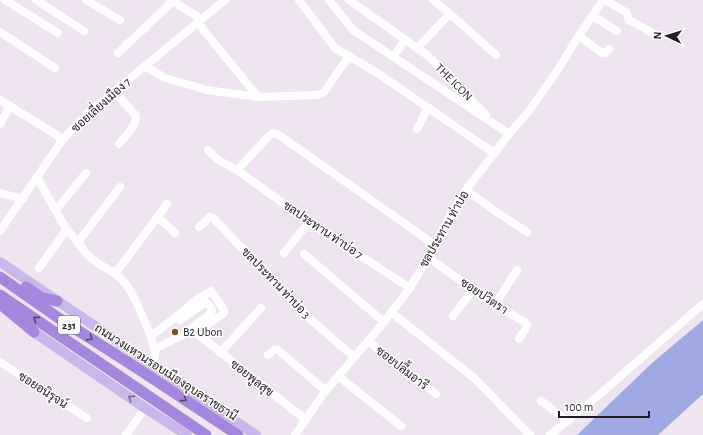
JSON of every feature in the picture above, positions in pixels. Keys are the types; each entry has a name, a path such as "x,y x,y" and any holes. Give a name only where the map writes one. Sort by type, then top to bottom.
{"highway":[{"name":"231","path":"0,270 42,298 57,302"},
{"name":"ถนนวงแหวนรอบเมืองอุบลราชธานี","path":"0,277 60,319 238,435"},
{"name":"231","path":"0,295 206,435"},
{"path":"0,304 34,332"}],"main road":[{"path":"0,262 57,302 256,435"},
{"path":"0,309 187,435"}],"street":[{"path":"5,0 58,33"},
{"path":"36,0 84,31"},
{"path":"86,0 120,20"},
{"path":"118,52 172,0 199,21 258,97"},
{"name":"ซอยเลี่ยงเมือง 7","path":"0,231 63,139 88,113 225,0"},
{"path":"299,0 335,48 379,74 494,153"},
{"name":"THE ICON","path":"329,0 353,30 509,134"},
{"name":"THE ICON","path":"349,0 427,55 499,128"},
{"path":"433,0 496,55"},
{"path":"604,0 626,12 629,20 656,35"},
{"name":"ชลประทาน ท่าบ่อ","path":"295,435 326,391 392,313 410,288 428,258 452,211 466,190 509,134 529,111 604,0"},
{"path":"417,48 450,14"},
{"path":"593,16 617,31"},
{"path":"0,32 55,68"},
{"path":"579,36 602,53 605,53 609,49"},
{"path":"393,57 405,40"},
{"path":"144,66 165,78 207,90 258,97 321,94 324,92 349,56"},
{"path":"114,91 136,116 134,125 119,144"},
{"path":"0,100 63,139"},
{"path":"0,124 10,106"},
{"path":"417,129 428,108"},
{"path":"237,170 272,133 279,135 435,245"},
{"name":"ชลประทาน ท่าบ่อ 7","path":"208,150 218,160 237,170 309,222 410,288"},
{"path":"56,210 86,173"},
{"path":"38,177 67,229 89,257 115,274 125,283 133,297 151,338 155,355 154,361 151,365"},
{"path":"78,242 120,187"},
{"path":"466,190 527,232"},
{"path":"0,193 22,199"},
{"path":"115,274 167,204"},
{"path":"158,217 175,233"},
{"name":"ชลประทาน ท่าบ่อ 3","path":"199,227 210,217 213,218 310,320 354,357"},
{"path":"284,254 309,222"},
{"path":"39,268 67,229"},
{"path":"304,254 384,322"},
{"name":"ซอยปวิตรา","path":"428,258 495,306 525,322 527,325 526,328 519,339"},
{"path":"495,306 517,270"},
{"path":"453,316 473,290"},
{"name":"ซอยพูลสุข","path":"151,338 196,300 211,291 224,312 200,330 199,335 306,420"},
{"path":"151,338 199,307 207,304 210,306 212,311 208,316 181,336 154,349"},
{"path":"550,435 604,391 703,304"},
{"path":"220,353 261,308"},
{"path":"392,313 473,377 530,435"},
{"name":"ซอยปลื้มอารี","path":"368,341 436,394"},
{"path":"268,355 274,350 278,350 326,391"},
{"name":"ซอยอนิรุจน์","path":"0,362 86,418"},
{"path":"338,376 402,426"},
{"path":"541,401 568,421"},
{"path":"126,435 145,408"}],"water":[{"path":"703,320 703,394 658,435 577,435 651,364"}],"place":[{"name":"B2 Ubon","path":"175,332"}]}
